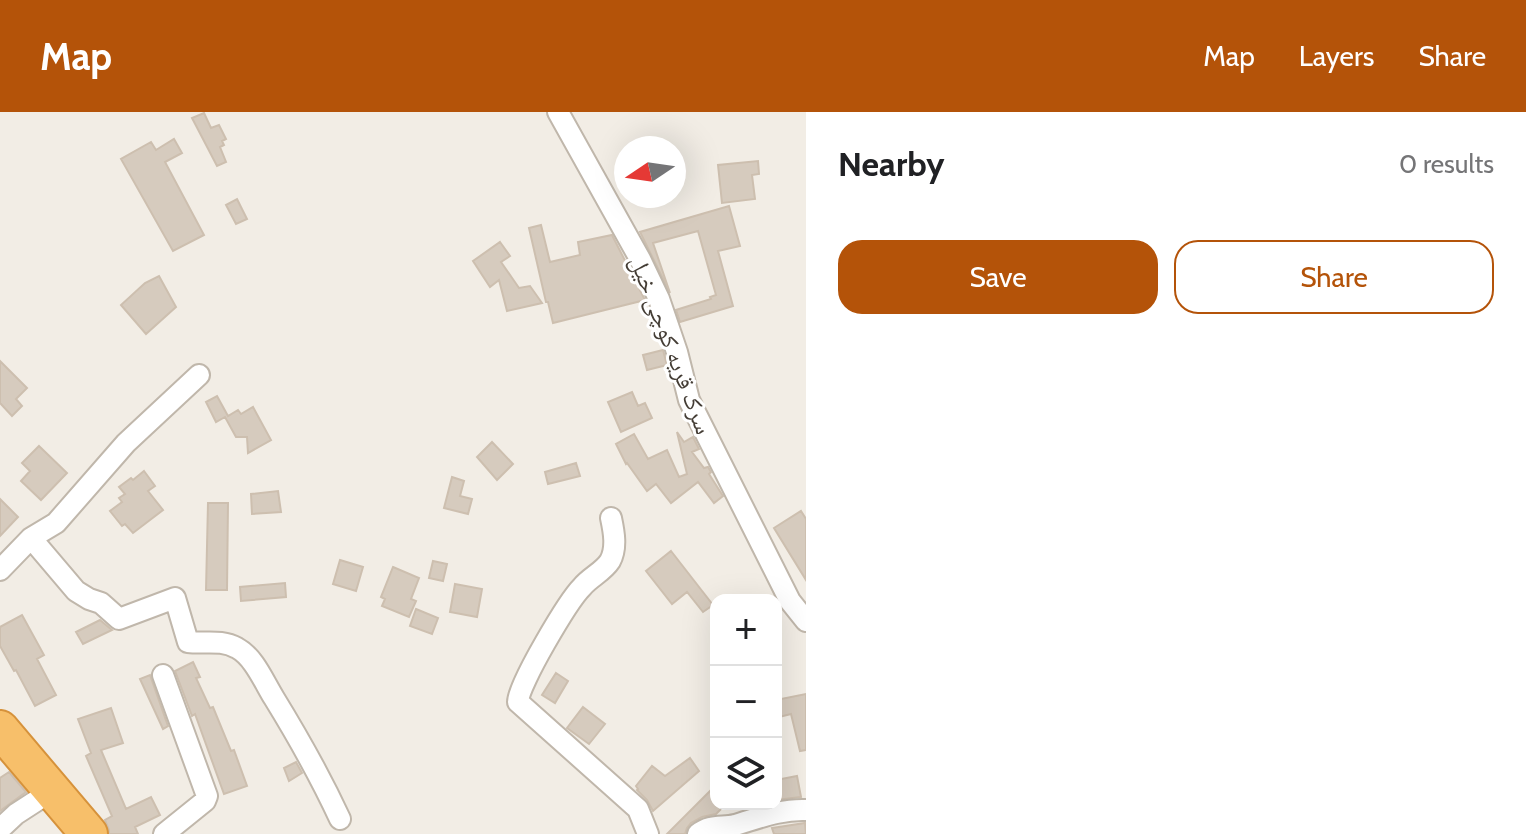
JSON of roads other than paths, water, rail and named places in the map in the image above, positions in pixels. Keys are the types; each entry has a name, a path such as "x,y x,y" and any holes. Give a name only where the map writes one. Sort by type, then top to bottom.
{"highway":[{"path":"0,729 89,834"}],"street":[{"name":"سرک قریه کوچی خیل","path":"558,112 640,259 673,339 689,400 790,601 806,621"},
{"path":"0,570 31,538 56,523 126,443 199,375"},
{"path":"611,518 615,541 610,560 581,587 534,662 518,695 518,702 638,809 648,834"},
{"path":"31,538 76,591 101,603 119,619 175,598 188,642 222,642 239,649 255,666 303,745 340,819"},
{"path":"163,675 207,796 205,801 164,834"},
{"path":"0,829 16,814 53,790"},
{"path":"698,834 711,826 731,826 768,815 806,810"}]}
